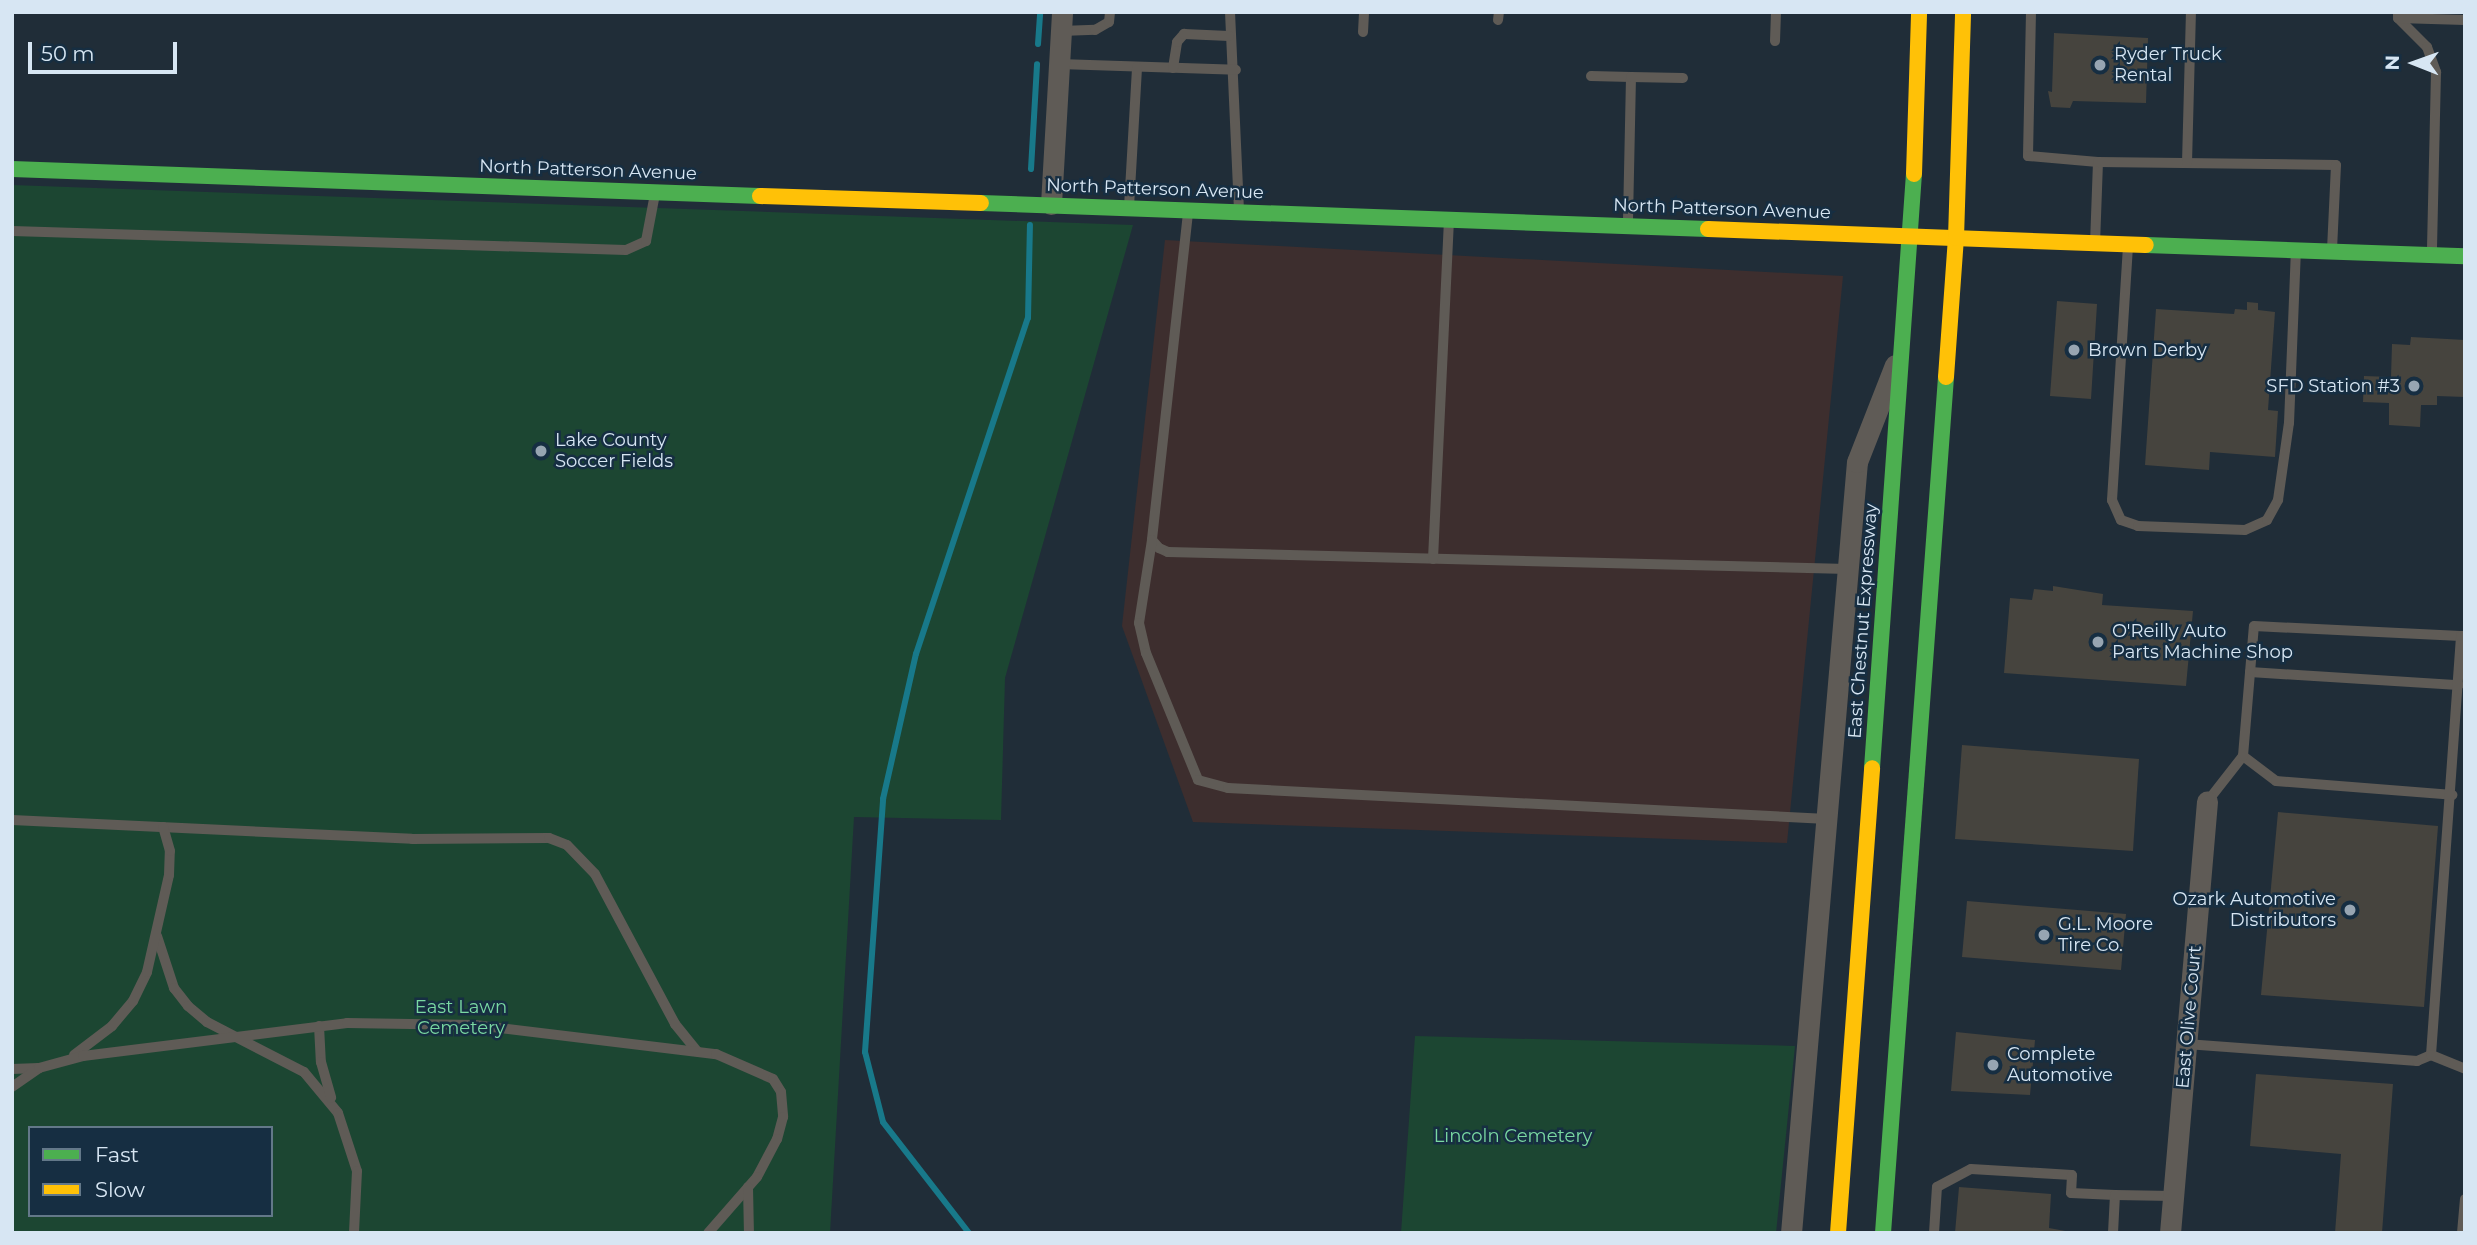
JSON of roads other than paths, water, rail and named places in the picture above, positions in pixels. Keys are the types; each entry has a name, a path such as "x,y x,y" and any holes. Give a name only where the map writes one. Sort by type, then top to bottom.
{"street":[{"name":"East Chestnut Expressway","path":"1838,1233 1912,235 1919,12"},
{"path":"1884,1233 1956,238 1963,12"},
{"path":"1051,204 1062,22"},
{"name":"North Patterson Avenue","path":"12,169 2465,256"},
{"path":"1791,1233 1857,462 1903,346"},
{"name":"East Olive Court","path":"2170,1233 2207,802"}],"lane":[{"path":"1062,22 1095,30 1109,22 1110,12"},
{"path":"1230,12 1229,36 1235,44 1239,211"},
{"path":"1363,32 1364,12"},
{"path":"1774,41 1776,12"},
{"path":"2031,12 2028,156 2098,162 2336,165 2332,250"},
{"path":"2188,163 2191,12"},
{"path":"2398,15 2465,20"},
{"path":"2398,15 2427,47 2436,72 2432,254"},
{"path":"1173,68 1177,42 1184,34 1229,36"},
{"path":"1059,64 1236,70"},
{"path":"1129,207 1137,66"},
{"path":"1591,76 1683,78"},
{"path":"1628,225 1631,77"},
{"path":"2095,243 2098,162"},
{"path":"12,231 626,250 646,241 655,191"},
{"path":"1188,209 1152,540 1139,623 1146,653 1198,780 1228,788 1827,820"},
{"path":"1433,559 1450,219"},
{"path":"2128,244 2112,500 2121,520 2138,526 2245,530 2267,520 2278,500 2289,423 2296,249"},
{"path":"1152,540 1168,552 1848,569"},
{"path":"2207,802 2243,756 2254,626 2463,636 2459,685 2461,728 2452,795 2431,1055"},
{"path":"2250,672 2459,685"},
{"path":"2243,756 2276,781 2452,795"},
{"path":"12,820 412,839 527,836 567,845 594,874 675,1024 696,1051"},
{"path":"66,1060 96,1041 133,1001 157,936 169,876 170,851 163,827"},
{"path":"157,936 174,988 188,1006 234,1036 304,1072 338,1113"},
{"path":"12,1069 39,1068 118,1049 319,1026 400,1021 475,1025 696,1051 754,1069 773,1079 781,1092 783,1117 777,1139 748,1187 708,1233"},
{"path":"319,1026 326,1085 357,1171 354,1233"},
{"path":"2186,1044 2417,1061 2431,1055 2465,1069"},
{"path":"12,1087 39,1068"},
{"path":"1934,1233 1937,1187 1971,1169 2072,1175 2071,1193 2173,1196"},
{"path":"748,1187 749,1233"},
{"path":"2113,1233 2115,1195"},
{"path":"2462,1233 2465,1199"}],"waterway":[{"path":"1038,44 1040,12"},
{"path":"1031,169 1037,64"},
{"path":"969,1233 883,1122 865,1052 883,799 916,654 1028,318 1030,225"}],"place":[{"name":"Ryder Truck Rental","path":"2100,65"},
{"name":"Brown Derby","path":"2074,350"},
{"name":"SFD Station #3","path":"2414,386"},
{"name":"Lake County Soccer Fields","path":"541,451"},
{"name":"O'Reilly Auto Parts Machine Shop","path":"2098,642"},
{"name":"Ozark Automotive Distributors","path":"2350,910"},
{"name":"G.L. Moore Tire Co.","path":"2044,935"},
{"name":"Complete Automotive","path":"1993,1065"}],"park label":[{"name":"East Lawn Cemetery","path":"461,1018"},
{"name":"Lincoln Cemetery","path":"1513,1136"}]}
